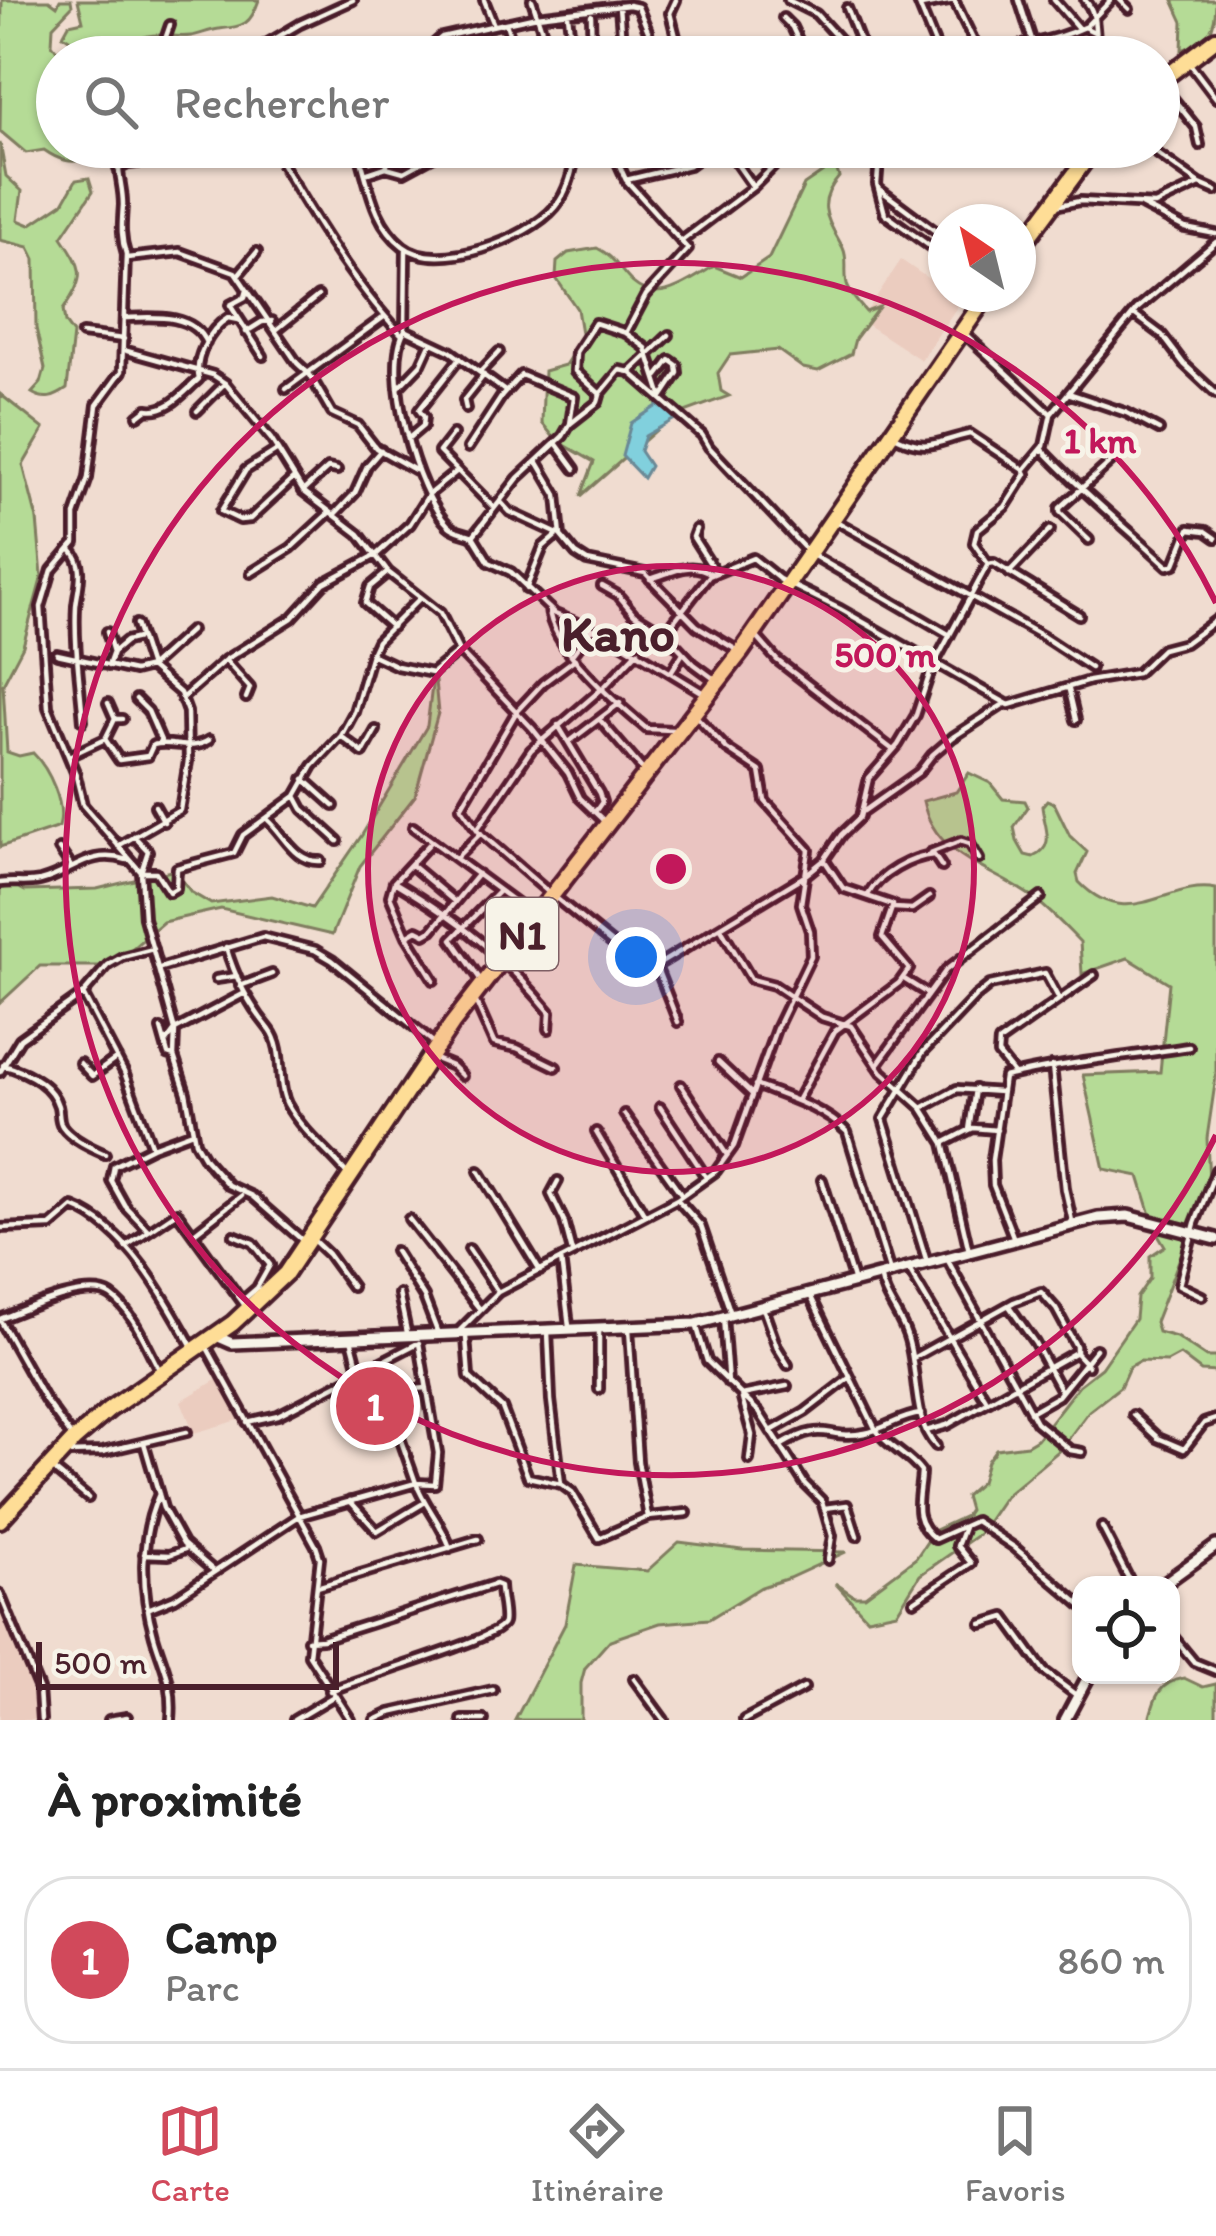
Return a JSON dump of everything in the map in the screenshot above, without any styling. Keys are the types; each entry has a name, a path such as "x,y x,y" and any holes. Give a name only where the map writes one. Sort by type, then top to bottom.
{"highway":[{"path":"1180,66 1216,39"},
{"path":"1036,226 1079,168"},
{"name":"N1","path":"0,1520 74,1440 110,1409 205,1344 286,1273 434,1051 552,895 602,818 646,773 740,652 976,312"}],"street":[{"path":"279,36 353,0"},
{"path":"484,0 494,25"},
{"path":"532,0 544,36"},
{"path":"676,0 670,14 676,36"},
{"path":"788,0 816,14 836,36"},
{"path":"929,36 919,3 954,0 972,36"},
{"path":"1019,0 1030,36"},
{"path":"1054,0 1082,28 1094,32"},
{"path":"1085,0 1095,16 1095,36"},
{"path":"1053,36 1082,28 1115,0 1129,9"},
{"path":"816,14 819,1"},
{"path":"447,36 537,16 619,5 640,9 646,36"},
{"path":"619,5 621,36"},
{"path":"847,8 858,36"},
{"path":"591,12 592,36"},
{"path":"568,15 570,36"},
{"path":"783,18 797,36"},
{"path":"506,22 510,36"},
{"path":"166,36 170,26"},
{"path":"1187,60 1216,98"},
{"path":"1180,107 1196,127 1200,145"},
{"path":"284,168 384,316 403,332 460,358 506,391"},
{"path":"363,168 386,230 406,250 443,257 523,232 559,202 572,168"},
{"path":"365,174 383,168"},
{"path":"621,168 688,250 646,295 626,333"},
{"path":"626,180 676,168"},
{"path":"739,168 753,187"},
{"path":"681,241 772,168"},
{"path":"880,168 879,189 890,221 928,246"},
{"path":"1178,168 1216,191"},
{"path":"118,169 125,258 122,371 98,405 72,551 52,570 40,622 48,706 83,806 128,860 141,872 156,872 169,892 176,888 177,868 234,853 243,835 296,796 304,779 340,736 354,712 370,649 420,598"},
{"path":"1050,207 1080,201 1155,205 1200,184"},
{"path":"879,189 928,226"},
{"path":"1024,470 1042,449 1051,414 1068,393 1134,314 1216,238 1141,205"},
{"path":"406,250 400,420 410,438 415,470 452,530 473,536 482,555 511,572 549,608 638,651 707,695"},
{"path":"125,258 180,252 238,275 332,413 358,424 372,446 415,470"},
{"path":"238,275 257,252"},
{"path":"247,290 230,305 263,356"},
{"path":"276,330 318,296"},
{"path":"1134,314 1162,335 1216,394"},
{"path":"286,389 384,316"},
{"path":"124,318 181,320 202,333 206,344"},
{"path":"138,416 169,406 200,379 197,371 218,323 238,320"},
{"path":"246,332 272,321"},
{"path":"600,394 573,368 576,352 596,321 626,333 649,354"},
{"path":"962,332 1051,414"},
{"path":"82,334 124,339"},
{"path":"630,371 669,335"},
{"path":"398,388 421,364 431,342"},
{"path":"125,351 139,351 225,383 303,491 358,534 388,572 443,616 459,650 517,711 568,773 572,788 602,818"},
{"path":"466,410 464,400 499,352"},
{"path":"649,354 662,397"},
{"path":"410,438 423,426 419,410 460,358"},
{"path":"656,377 670,360 677,365 678,374 662,397"},
{"path":"473,536 570,424 598,402 620,370 630,371 703,435 809,553 950,635"},
{"path":"469,448 523,373 574,397 570,424"},
{"path":"197,411 225,383"},
{"path":"1068,393 1160,430"},
{"path":"453,434 439,452 494,507"},
{"path":"891,435 936,446 970,434 1024,470 1027,474 1004,507 974,537 976,550 988,564"},
{"path":"556,443 575,469"},
{"path":"1089,540 1060,512 1079,488 1126,448"},
{"path":"1042,449 1168,566 1175,564 1190,530 1206,531 1216,538"},
{"path":"251,573 291,548 355,493 367,466 381,450"},
{"path":"276,451 246,470 221,511 245,520 293,479"},
{"path":"537,461 557,495 561,536 570,548 587,561 640,571 711,637 740,652"},
{"path":"303,491 328,468 337,470"},
{"path":"182,698 225,660 270,635 334,576 376,555 410,524 429,494 456,472"},
{"path":"500,501 510,512 558,534 543,547 526,590"},
{"path":"833,519 1090,668"},
{"path":"696,529 693,537 714,573"},
{"path":"1009,573 1050,530"},
{"path":"72,551 78,557 80,574 75,657 83,721"},
{"path":"664,633 714,573 753,557 789,583 1004,704"},
{"path":"988,564 994,563 1079,615"},
{"path":"864,811 869,778 916,715 935,663 988,564"},
{"path":"650,579 685,566 714,573"},
{"path":"388,572 370,587 365,603 392,628"},
{"path":"602,586 718,682"},
{"path":"549,608 552,628 574,657 647,729 681,728"},
{"path":"591,630 574,657 517,711 460,808 479,832 637,964 656,966 803,878 864,811 919,772 953,736 1004,704 1137,673 1162,649 1185,643 1216,620"},
{"path":"118,846 180,810 188,747 182,698 150,667 136,624"},
{"path":"57,654 134,671 150,667 191,630"},
{"path":"107,632 112,652 108,666"},
{"path":"753,634 777,660 893,750"},
{"path":"112,652 139,638"},
{"path":"371,654 397,666 432,673 459,650"},
{"path":"456,858 541,740 604,688 638,651"},
{"path":"671,672 683,653"},
{"path":"225,660 250,688 246,698"},
{"path":"1069,690 1076,720"},
{"path":"136,699 148,711 162,743"},
{"path":"569,742 620,703"},
{"path":"69,756 105,739 118,719 108,704"},
{"path":"687,1513 648,1517 598,1538 572,1492 561,1484 529,1477 502,1408 469,1377 465,1335 469,1319 498,1292 707,1179 728,1155 812,949 801,904 809,850 766,801 760,772 714,737 693,713"},
{"path":"599,720 646,773"},
{"path":"558,725 601,797 602,818"},
{"path":"340,736 363,753 376,730"},
{"path":"105,739 119,760 148,756 153,745 188,747 209,740"},
{"path":"568,773 581,762"},
{"path":"304,779 334,806"},
{"path":"296,796 303,809 338,841"},
{"path":"155,806 164,822"},
{"path":"268,820 297,853 321,861"},
{"path":"413,827 535,917"},
{"path":"134,836 148,851 141,872 144,918 175,1030 174,1056 192,1134 205,1159 228,1185 252,1196 328,1254 352,1287"},
{"path":"432,841 394,882 390,896 434,980"},
{"path":"868,895 878,879 961,841 970,844 980,860"},
{"path":"59,850 70,865"},
{"path":"930,854 942,867"},
{"path":"0,884 44,880 95,858 128,860"},
{"path":"210,858 216,867"},
{"path":"824,860 843,888 887,901 894,908 912,909 929,897"},
{"path":"411,865 455,902"},
{"path":"407,936 419,929 427,934 478,874"},
{"path":"394,882 465,926 503,958 550,1012 549,1029"},
{"path":"500,890 452,939 479,989 478,1012 494,1042 556,1067"},
{"path":"877,1065 963,955 1041,897"},
{"path":"797,1101 835,1030 904,979 909,966 882,937 894,908"},
{"path":"721,928 751,979 774,985 822,1017 846,1023 877,1065 922,1108 944,1143 969,1251"},
{"path":"160,968 268,938 322,953 462,1076"},
{"path":"226,947 245,994 272,1034 288,1105 319,1147 349,1176"},
{"path":"105,1154 62,1125 57,1102 27,1072 1,1068 20,1039 83,994 118,958 153,950"},
{"path":"656,966 678,1022"},
{"path":"927,1262 883,1124 900,1088 941,1031 991,985 1045,973 1059,999"},
{"path":"241,986 272,974"},
{"path":"1015,1075 997,1046 1094,975"},
{"path":"216,979 237,976"},
{"path":"904,979 928,994"},
{"path":"83,994 117,1058 152,1147"},
{"path":"166,1042 175,1030 245,994"},
{"path":"161,1029 169,1054 174,1056"},
{"path":"1014,1239 993,1185 1004,1077 1189,1047"},
{"path":"80,1063 92,1076 117,1058"},
{"path":"718,1062 752,1094"},
{"path":"1052,1066 1072,1224"},
{"path":"682,1084 728,1155"},
{"path":"755,1085 797,1101 847,1132 885,1274 885,1297 903,1326 921,1414 936,1446"},
{"path":"969,1130 975,1089"},
{"path":"922,1108 946,1093 1001,1092"},
{"path":"660,1107 707,1179"},
{"path":"624,1114 701,1226 728,1316 728,1384"},
{"path":"944,1143 969,1130 997,1130"},
{"path":"148,1230 125,1206 111,1181 114,1166 186,1132 192,1134"},
{"path":"596,1132 646,1215"},
{"path":"478,1171 540,1271"},
{"path":"1202,1296 1179,1285 1192,1233 1216,1171"},
{"path":"821,1180 854,1282"},
{"path":"558,1181 551,1194 572,1252"},
{"path":"194,1233 243,1194"},
{"path":"0,1228 51,1226 77,1208 125,1247 205,1344 320,1558 309,1654 351,1720"},
{"path":"125,1247 177,1212 245,1306 270,1265 253,1244 233,1235"},
{"path":"205,1344 414,1340 696,1324 1072,1224 1128,1216 1216,1239"},
{"path":"409,1219 479,1308"},
{"path":"469,1250 498,1292"},
{"path":"395,1251 424,1297 435,1336"},
{"path":"946,1257 1030,1412 1065,1446 1082,1452"},
{"path":"561,1258 570,1331"},
{"path":"908,1268 988,1402"},
{"path":"913,1358 1043,1292 1086,1364"},
{"path":"74,1440 45,1400 0,1319 71,1294 107,1294 131,1319 161,1374"},
{"path":"150,1608 175,1598 299,1516 416,1483 434,1485 438,1453 427,1388 399,1294"},
{"path":"810,1295 876,1430 921,1472 916,1496 919,1520 927,1533 935,1539 975,1521 1014,1547 1072,1597"},
{"path":"1009,1306 1061,1391"},
{"path":"763,1308 776,1347 788,1365"},
{"path":"465,1335 469,1319"},
{"path":"696,1324 707,1361 771,1431 825,1508 832,1536 828,1560"},
{"path":"629,1329 637,1454 648,1517"},
{"path":"599,1330 599,1388"},
{"path":"548,1332 550,1400 561,1484"},
{"path":"351,1339 360,1373"},
{"path":"246,1423 278,1415 414,1340"},
{"path":"1030,1412 1061,1391 1096,1349"},
{"path":"926,1432 1076,1353"},
{"path":"387,1359 399,1436 422,1504 440,1525 450,1548"},
{"path":"350,1378 364,1438"},
{"path":"771,1431 849,1378"},
{"path":"741,1394 787,1386"},
{"path":"393,1391 427,1388"},
{"path":"741,1394 751,1428 749,1460"},
{"path":"780,1446 811,1430 860,1434 921,1414"},
{"path":"1133,1415 1158,1438 1184,1449 1204,1423 1216,1419"},
{"path":"62,1452 102,1451 187,1432"},
{"path":"143,1443 159,1494 187,1548 214,1572"},
{"path":"49,1466 88,1498"},
{"path":"159,1494 147,1522 145,1554 154,1636 173,1687 171,1720"},
{"path":"350,1501 377,1532 422,1504"},
{"path":"825,1508 847,1505 857,1536"},
{"path":"914,1601 970,1564 957,1544 968,1523"},
{"path":"1102,1527 1127,1576"},
{"path":"316,1587 478,1539"},
{"path":"1174,1576 1216,1546"},
{"path":"145,1554 169,1555 187,1548"},
{"path":"294,1720 356,1678 447,1652 498,1631 503,1623 500,1586 308,1640"},
{"path":"0,1594 39,1688 41,1720"},
{"path":"982,1624 1004,1617 1044,1671 1077,1695"},
{"path":"1180,1645 1194,1662 1216,1671"},
{"path":"634,1679 664,1720"},
{"path":"1065,1720 1084,1684"},
{"path":"744,1720 804,1688"},
{"path":"375,1720 493,1690"},
{"path":"760,1712 764,1720"},
{"path":"109,1720 127,1717"},
{"path":"462,1720 484,1720"}],"shaded area":[{"path":"901,260 928,278 928,312 954,312 921,360 866,324 877,309 866,312"},
{"path":"221,1377 242,1419 194,1433 181,1401"},
{"path":"0,1596 13,1626 40,1720 0,1720"}],"green space":[{"path":"2,0 49,0 57,6 60,0 71,0 72,6 53,26 52,36 36,36 36,151 26,153 0,131"},
{"path":"78,0 259,0 249,20 240,25 191,36 63,35 69,24 83,21"},
{"path":"1173,0 1216,0 1210,32 1182,50 1183,22"},
{"path":"0,143 6,176 22,191 18,220 30,225 63,203 76,180 89,178 93,191 62,237 75,258 79,281 63,310 73,334 67,389 50,397 32,393 45,369 36,328 35,259 29,247 0,240"},
{"path":"836,168 839,177 827,196 826,213 845,253 848,287 866,312 879,307 855,339 851,354 818,371 803,368 778,350 730,355 718,373 721,391 729,396 671,417 581,496 594,462 556,440 542,423 544,371 565,365 582,339 577,309 556,278 557,262 568,253 597,248 633,283 653,292 685,284 714,266 741,277 769,258 804,185"},
{"path":"0,394 44,429 23,465 37,519 42,576 23,646 3,684 7,752 33,753 39,760 55,788 61,818 59,827 0,847"},
{"path":"434,670 438,713 415,796 360,866 332,935 221,909 163,922 112,966 40,966 0,1003 0,878 25,891 97,889 175,870 191,892 211,904 272,896 312,908 427,726"},
{"path":"969,773 990,783 1003,799 1025,801 1028,807 1014,827 1025,855 1033,857 1045,847 1042,806 1047,800 1054,803 1070,836 1087,852 1077,874 1079,882 1097,897 1132,904 1182,891 1216,889 1216,1077 1207,1138 1209,1183 1155,1322 1158,1332 1176,1337 1206,1357 1216,1357 1216,1372 1201,1371 1180,1355 1167,1362 1140,1361 1129,1367 1120,1387 1089,1411 1061,1449 1005,1496 979,1534 920,1575 897,1612 867,1618 835,1583 854,1596 865,1596 916,1558 935,1530 965,1516 969,1510 965,1496 981,1482 996,1449 1037,1439 1079,1385 1101,1368 1135,1319 1137,1297 1150,1278 1150,1256 1165,1246 1139,1176 1104,1169 1083,1075 1160,1072 1169,983 1128,958 1082,974 1080,942 1057,918 939,836 923,801 956,792"},
{"path":"387,1363 398,1432 368,1440 361,1432 350,1381"},
{"path":"679,1542 742,1550 846,1552 761,1587 709,1619 660,1623 610,1640 585,1668 581,1720 515,1720 565,1624 576,1565 647,1571"},
{"path":"1180,1679 1203,1687 1216,1684 1216,1720 1149,1720 1159,1692 1168,1684 1180,1684"}],"water":[{"path":"660,404 675,419 645,436 640,451 650,466 643,478 622,456 631,423"}],"place":[{"name":"Camp","path":"375,1406"}],"district":[{"name":"Kano","path":"618,633"}]}
